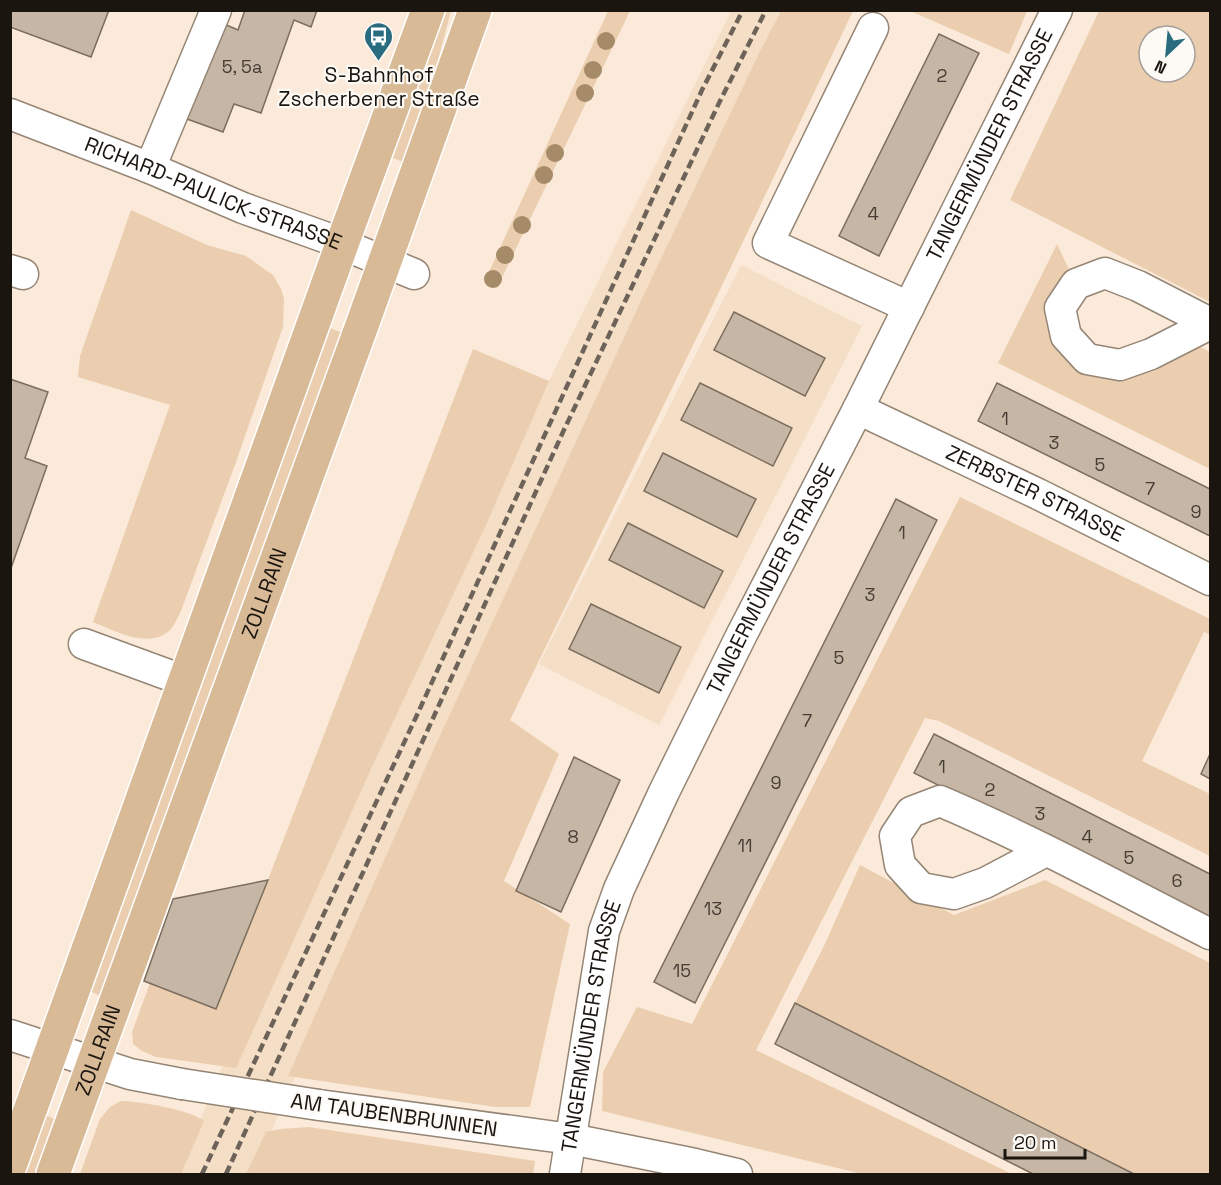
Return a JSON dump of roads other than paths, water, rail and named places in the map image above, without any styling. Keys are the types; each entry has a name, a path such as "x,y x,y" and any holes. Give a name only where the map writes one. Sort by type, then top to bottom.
{"main road":[{"name":"ZOLLRAIN","path":"10,1166 428,10"},
{"name":"ZOLLRAIN","path":"53,1174 400,268 475,10"}],"street":[{"path":"150,168 216,10"},
{"name":"TANGERMÜNDER STRASSE","path":"565,1174 604,932 619,889 741,636 858,409 1057,10"},
{"path":"873,28 768,243 909,307"},
{"name":"RICHARD-PAULICK-STRASSE","path":"13,121 150,168 243,208 400,268"},
{"name":"ZERBSTER STRASSE","path":"858,409 1038,494 1210,580"},
{"path":"84,644 185,681"},
{"path":"1046,851 1210,934"},
{"name":"AM TAUBENBRUNNEN","path":"10,1035 130,1074 182,1084 571,1139 737,1174"}],"railway":[{"path":"202,1174 417,715 702,90 743,10"},
{"path":"226,1174 563,432 720,101 766,10"}],"place":[{"name":"S-Bahnhof Zscherbener Straße","path":"379,62"}]}
